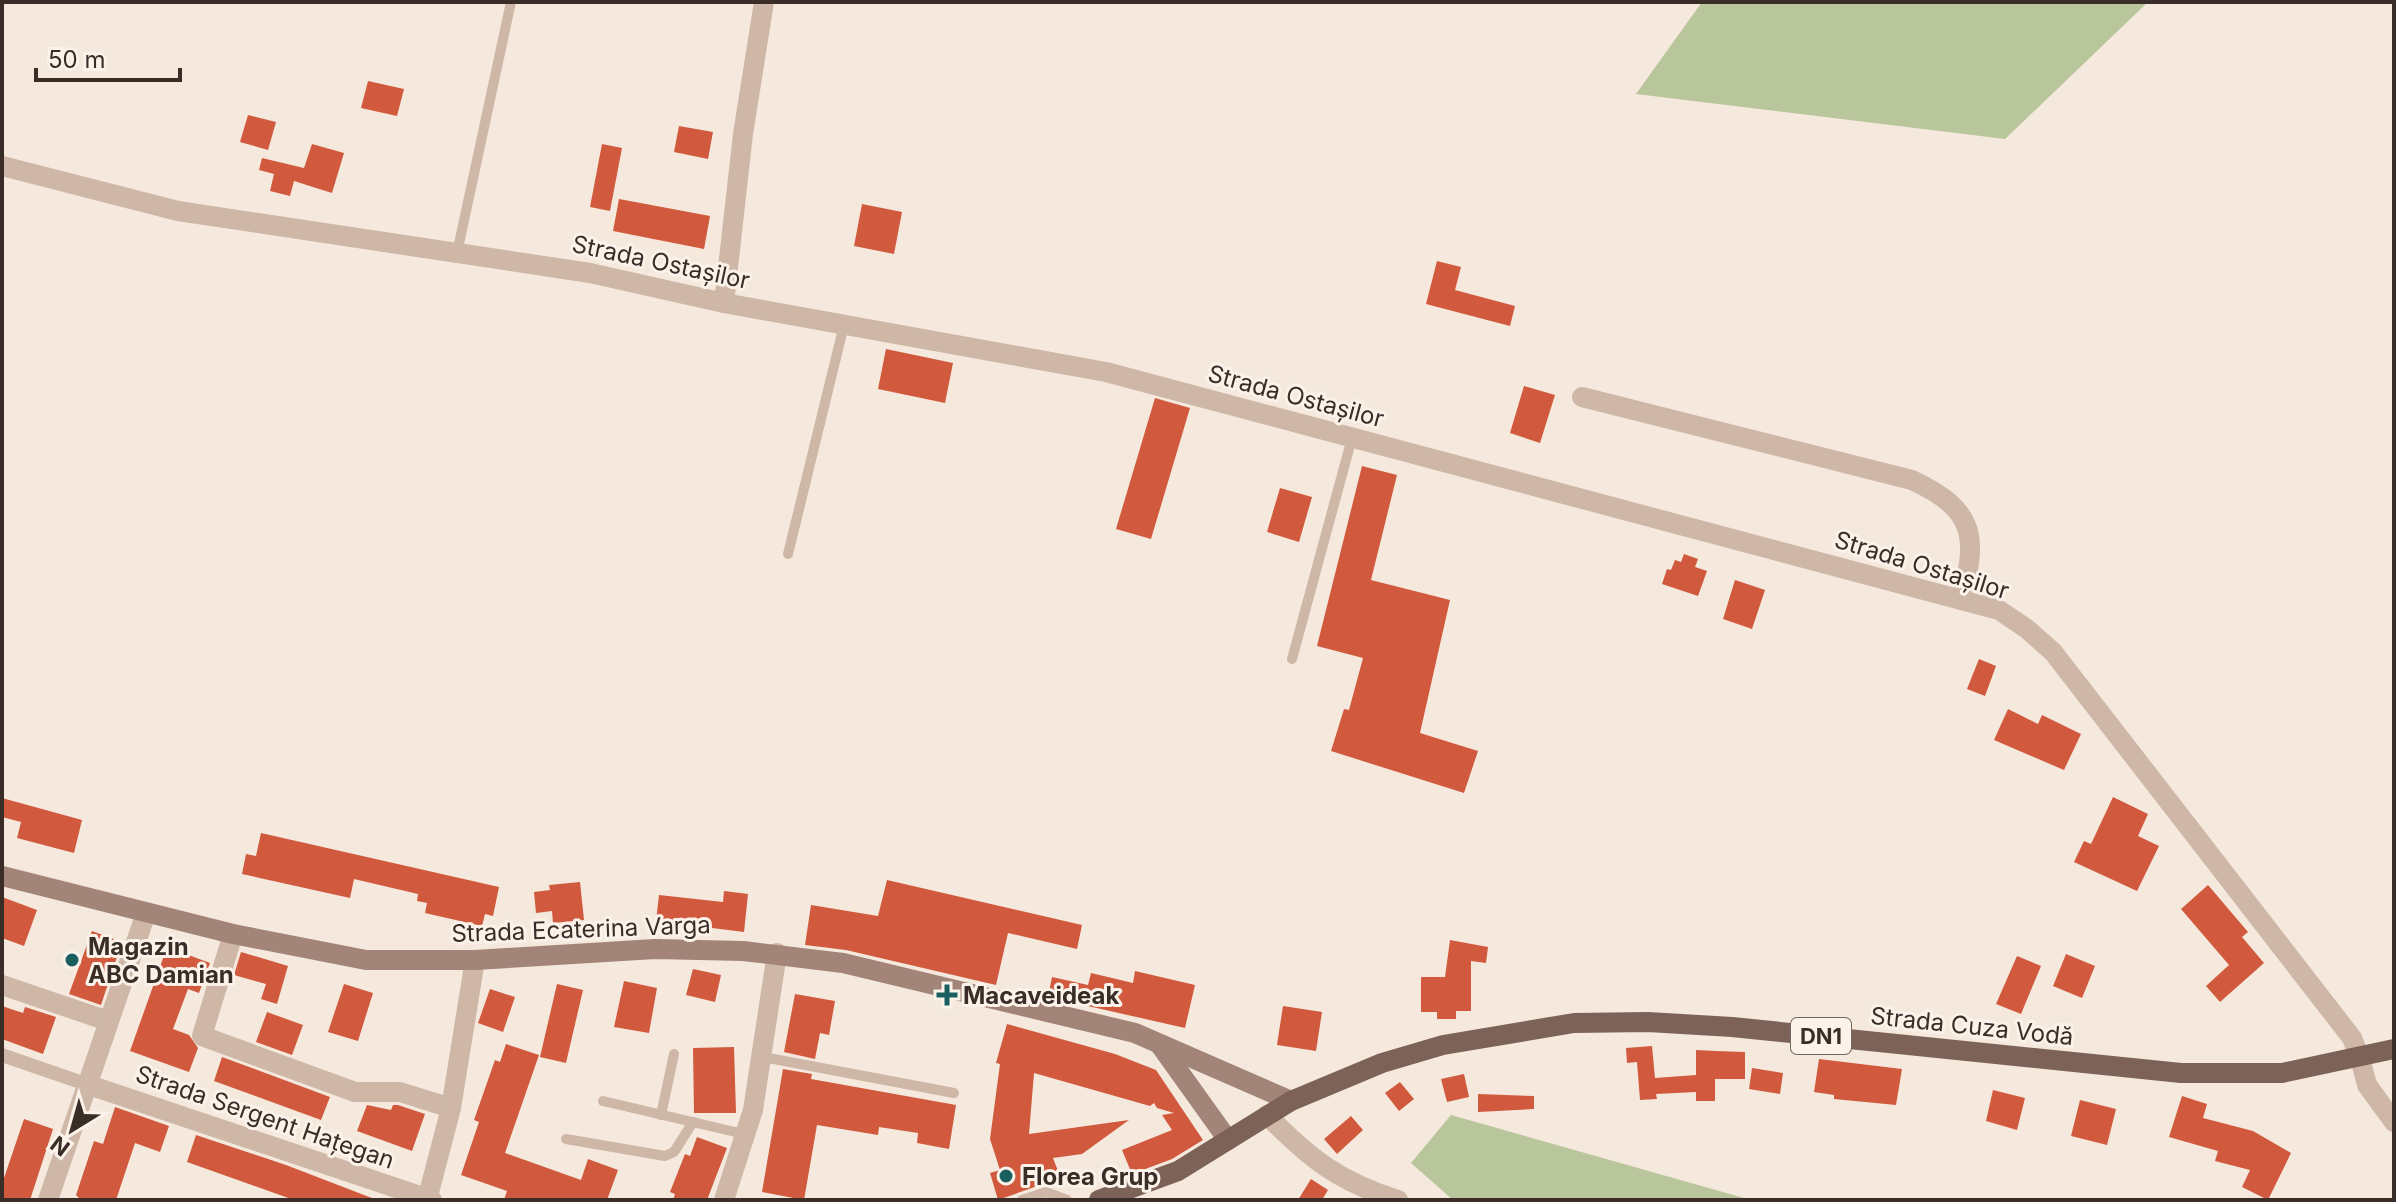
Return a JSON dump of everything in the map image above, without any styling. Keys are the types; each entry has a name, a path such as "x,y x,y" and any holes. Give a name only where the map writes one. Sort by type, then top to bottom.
{"main road":[{"name":"Strada Ecaterina Varga","path":"2,876 233,934 366,960 475,960 655,949 777,953 843,963 1135,1033 1291,1101"},
{"name":"Strada Cuza Vodă","path":"1099,1200 1178,1171 1291,1101 1382,1063 1428,1049 1574,1023 1648,1022 1732,1027 2181,1073 2282,1073 2394,1049"},
{"path":"1160,1045 1228,1140"}],"street":[{"path":"724,303 743,134 764,2"},
{"name":"Strada Ostașilor","path":"2,166 178,211 590,273 724,303 1106,372 1999,610 2053,652 2352,1038 2367,1085 2394,1122"},
{"path":"1582,397 1912,480 1936,492 1955,507 1968,524 1972,547 1961,600"},
{"path":"48,1200 146,913"},
{"path":"233,934 202,1036 355,1092 400,1092 451,1108"},
{"path":"724,1200 748,1135 763,1057 777,953"},
{"name":"Strada Sergent Hațegan","path":"2,1055 429,1200 451,1108 475,960"},
{"path":"2,985 108,1021"},
{"path":"1267,1115 1346,1192 1398,1200"}],"lane":[{"path":"457,253 511,2"},
{"path":"788,554 844,325"},
{"path":"1292,659 1352,438"},
{"path":"661,1115 674,1054"},
{"path":"763,1057 954,1093"},
{"path":"603,1101 748,1135"},
{"path":"566,1139 665,1156 674,1152 693,1122"},
{"path":"1022,1200 1046,1192 1067,1200"}],"green space":[{"path":"1702,2 2148,2 2005,139 1636,94"},
{"path":"1451,1115 1751,1200 1453,1200 1411,1163"}],"building":[{"path":"368,81 404,89 397,116 361,108"},
{"path":"248,115 276,122 268,150 240,142"},
{"path":"679,126 713,132 708,159 674,152"},
{"path":"312,144 344,153 332,193 294,181 290,196 270,191 274,174 259,170 262,158 304,168"},
{"path":"602,144 622,148 610,211 590,207"},
{"path":"619,199 710,216 704,249 613,231"},
{"path":"862,204 902,212 894,254 854,246"},
{"path":"1437,261 1461,267 1455,290 1515,306 1510,326 1426,304"},
{"path":"886,349 953,363 945,403 878,389"},
{"path":"1524,386 1555,395 1540,443 1510,433"},
{"path":"1155,398 1190,408 1151,539 1116,529"},
{"path":"1362,466 1397,475 1371,580 1450,600 1420,733 1478,751 1464,793 1331,751 1344,709 1349,710 1363,658 1317,646"},
{"path":"1280,488 1312,497 1299,542 1267,532"},
{"path":"1684,554 1698,559 1695,567 1707,571 1698,596 1662,584 1667,569 1671,570 1675,560 1681,562"},
{"path":"1735,580 1765,590 1752,629 1723,619"},
{"path":"1979,659 1996,666 1985,696 1967,689"},
{"path":"2008,709 2038,724 2042,715 2081,734 2064,770 1994,740"},
{"path":"2113,797 2148,814 2138,836 2159,846 2137,891 2074,862 2084,841 2091,844"},
{"path":"2,798 82,820 74,853 17,838 21,822 2,817"},
{"path":"261,833 499,887 493,916 485,914 482,926 425,913 427,903 417,901 418,894 354,879 350,898 242,874 246,854 256,856"},
{"path":"887,880 1082,925 1077,949 1008,933 996,985 846,950 805,945 811,905 878,916"},
{"path":"580,882 584,920 553,923 552,911 536,913 534,892 550,890 549,885"},
{"path":"2208,885 2248,932 2242,937 2264,963 2220,1002 2206,986 2229,965 2181,909"},
{"path":"724,891 748,894 744,932 656,921 659,895 723,902"},
{"path":"2,897 37,910 24,946 2,938"},
{"path":"92,931 122,942 101,1005 69,994"},
{"path":"1450,940 1488,947 1486,963 1471,961 1471,1011 1456,1011 1456,1019 1437,1019 1437,1012 1421,1012 1421,977 1445,977"},
{"path":"167,947 210,963 199,993 188,989 173,1029 189,1035 198,1048 189,1072 130,1051"},
{"path":"241,952 288,966 277,1004 261,999 266,984 234,975"},
{"path":"2066,954 2095,966 2082,998 2053,986"},
{"path":"2017,956 2041,966 2021,1014 1996,1004"},
{"path":"693,969 721,975 715,1002 686,995"},
{"path":"1135,971 1195,985 1185,1028 1048,997 1052,977 1088,985 1091,973 1133,983"},
{"path":"624,981 657,988 649,1033 614,1027"},
{"path":"344,984 373,993 358,1041 328,1032"},
{"path":"557,984 583,990 566,1063 540,1057"},
{"path":"490,989 515,997 503,1032 478,1023"},
{"path":"795,994 835,1001 829,1035 820,1033 815,1059 784,1052"},
{"path":"2,1006 23,1013 25,1007 56,1017 43,1054 2,1039"},
{"path":"1283,1006 1322,1012 1316,1051 1277,1045"},
{"path":"267,1012 303,1025 292,1055 256,1042"},
{"path":"1007,1024 1115,1054 1156,1070 1203,1140 1172,1159 1132,1174 1122,1150 1172,1130 1162,1115 1174,1113 1157,1108 1154,1103 1150,1106 1034,1073 1029,1134 1129,1120 1082,1154 1053,1158 1063,1184 1043,1184 998,1200 990,1173 1000,1170 990,1139 1000,1064 996,1063"},
{"path":"506,1044 539,1055 505,1153 581,1180 588,1159 618,1170 607,1200 504,1200 507,1191 461,1175 479,1122 474,1120 495,1060 500,1062"},
{"path":"1652,1046 1655,1078 1696,1075 1696,1050 1745,1052 1745,1079 1715,1079 1715,1101 1696,1101 1696,1092 1656,1094 1657,1099 1640,1100 1637,1062 1627,1063 1626,1048"},
{"path":"734,1047 736,1113 694,1113 693,1048"},
{"path":"222,1057 330,1097 321,1120 214,1081"},
{"path":"1819,1059 1902,1069 1896,1105 1834,1099 1834,1095 1814,1092"},
{"path":"1752,1068 1783,1073 1780,1094 1749,1089"},
{"path":"783,1069 812,1074 811,1079 956,1105 949,1149 917,1143 918,1133 879,1127 878,1135 817,1125 804,1200 762,1192"},
{"path":"1464,1074 1469,1097 1447,1102 1441,1079"},
{"path":"1400,1082 1414,1099 1399,1111 1385,1093"},
{"path":"1993,1090 2025,1098 2017,1130 1986,1121"},
{"path":"1478,1094 1534,1096 1534,1109 1478,1112"},
{"path":"2182,1096 2207,1104 2203,1118 2253,1131 2291,1153 2268,1200 2242,1187 2250,1170 2215,1161 2218,1151 2169,1137"},
{"path":"2080,1100 2116,1109 2107,1145 2071,1136"},
{"path":"367,1105 391,1110 393,1105 398,1105 425,1114 412,1151 357,1131"},
{"path":"115,1107 169,1126 160,1152 135,1143 116,1200 81,1200 76,1195 94,1141 103,1144"},
{"path":"1351,1116 1363,1130 1337,1154 1324,1139"},
{"path":"24,1119 53,1129 30,1200 2,1200 2,1184"},
{"path":"196,1135 377,1200 294,1200 187,1162"},
{"path":"697,1137 727,1148 707,1200 673,1200 675,1194 670,1192 685,1154 690,1156"},
{"path":"1311,1179 1328,1190 1322,1200 1298,1200"}],"place":[{"name":"Magazin ABC Damian","path":"72,960"},
{"name":"Macaveideak","path":"947,995"},
{"name":"Florea Grup","path":"1006,1176"}]}
